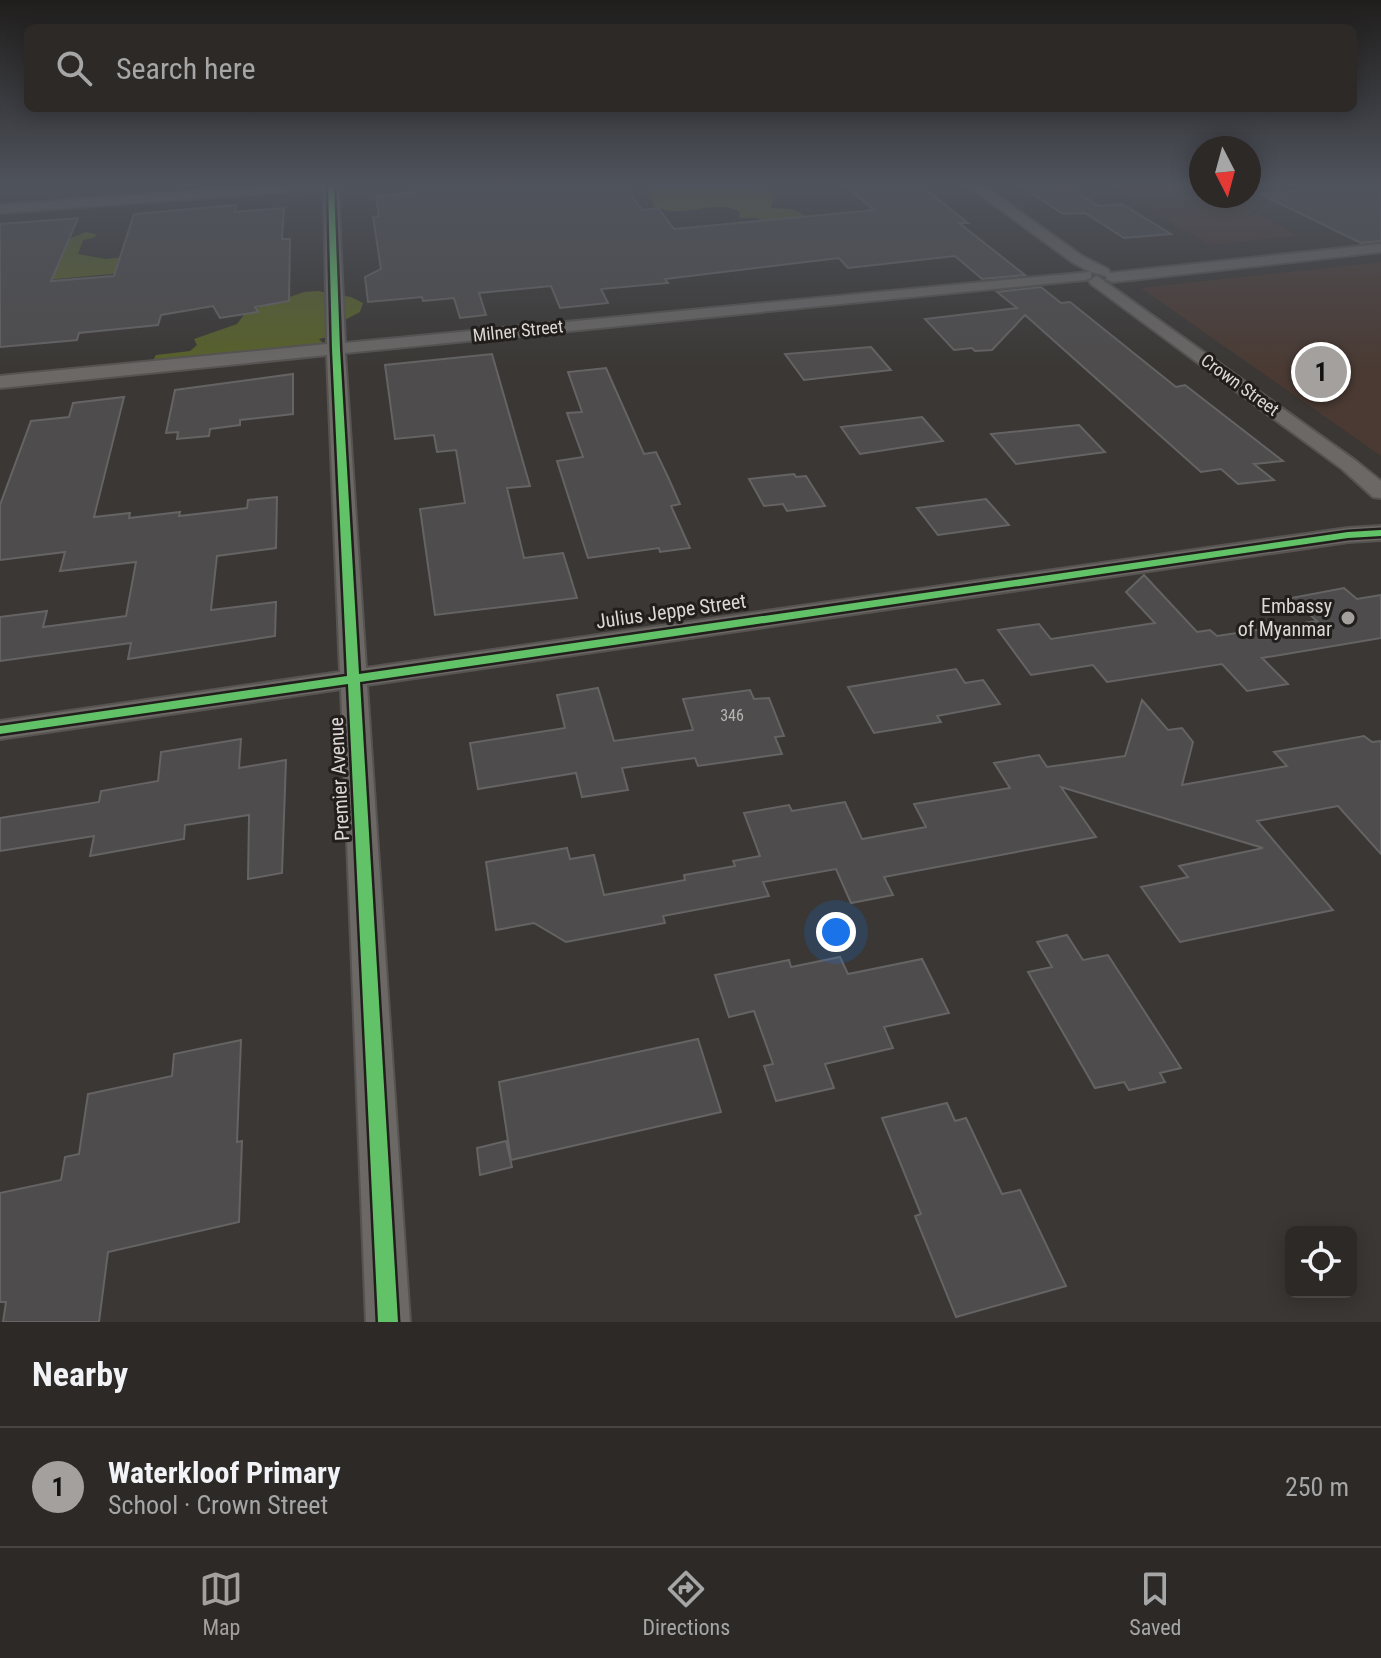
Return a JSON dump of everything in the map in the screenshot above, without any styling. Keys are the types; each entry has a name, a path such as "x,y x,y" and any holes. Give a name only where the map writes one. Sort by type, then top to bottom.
{"street":[{"name":"Premier Avenue","path":"332,247 388,1322"},
{"name":"Crown Street","path":"1060,247 1365,467 1381,492"},
{"name":"Milner Street","path":"0,382 1381,248"},
{"name":"Julius Jeppe Street","path":"1348,535 1381,525"},
{"name":"Julius Jeppe Street","path":"0,730 1348,535 1381,533"}],"shaded area":[{"path":"1381,262 1381,456 1141,288"}],"green space":[{"path":"56,247 81,247 78,254 106,259 124,257 123,273 0,284"},
{"path":"318,291 351,297 363,303 360,312 331,327 332,336 319,339 323,343 320,346 171,362 153,360 156,355 190,351 197,345 194,339 237,324 246,312 304,292"}],"building":[{"path":"0,247 66,247 51,281 114,276 123,247 290,247 289,301 255,307 258,312 220,318 213,306 161,315 158,325 79,333 77,340 0,347"},
{"path":"378,247 989,247 1025,275 982,279 955,256 848,268 839,258 665,279 668,283 601,289 608,303 560,308 551,286 479,293 486,315 460,318 454,298 423,301 422,297 368,302 365,277 381,269"},
{"path":"1041,287 1061,303 1070,302 1176,387 1185,385 1283,461 1254,464 1274,480 1238,484 1221,469 1201,472 1025,315 992,350 975,351 972,348 954,350 925,319 1017,308 997,292"},
{"path":"871,347 891,370 804,380 785,354"},
{"path":"492,354 530,486 507,488 524,558 563,553 577,598 435,615 420,509 465,503 456,450 437,452 434,435 395,439 385,365"},
{"path":"606,368 644,454 656,452 668,477 680,504 671,506 690,548 660,552 659,548 588,558 557,461 583,457 567,413 582,412 568,372"},
{"path":"293,374 293,414 240,420 240,425 210,429 209,436 177,439 178,432 166,433 175,390"},
{"path":"124,397 94,517 130,513 129,518 180,512 179,516 247,508 248,500 277,497 276,548 217,556 211,610 276,602 275,636 128,659 131,643 0,661 0,617 47,611 43,627 126,616 136,562 60,571 65,552 0,560 0,505 31,421 69,417 73,403"},
{"path":"922,417 943,441 860,454 841,427"},
{"path":"1079,425 1105,452 1016,464 991,434"},
{"path":"794,474 796,477 806,476 825,506 787,511 783,504 764,506 749,479"},
{"path":"986,499 1009,525 938,535 917,508"},
{"path":"1144,575 1197,632 1210,630 1217,636 1317,621 1291,598 1344,588 1357,599 1381,595 1381,638 1262,658 1288,684 1247,691 1222,664 1107,682 1093,665 1031,675 998,630 1039,624 1051,639 1155,623 1126,592"},
{"path":"956,669 965,683 983,680 1000,704 937,716 941,722 874,733 848,687"},
{"path":"598,688 614,741 693,730 683,699 750,690 754,699 769,698 784,736 775,737 782,754 698,766 695,758 622,768 628,790 582,797 576,773 478,789 470,743 565,728 557,695"},
{"path":"1142,700 1168,730 1182,728 1193,742 1182,785 1287,766 1274,752 1364,736 1372,742 1381,741 1381,854 1338,806 1257,821 1333,910 1180,942 1141,887 1188,877 1179,866 1263,848 1061,787 1096,837 884,877 893,895 851,903 836,869 763,882 769,896 663,916 665,923 566,942 534,923 496,930 486,862 567,848 570,859 594,855 604,895 685,880 684,875 735,866 733,861 760,856 744,813 789,805 792,811 845,802 862,839 926,827 914,804 1010,788 994,763 1039,755 1047,767 1125,756"},
{"path":"241,739 239,768 286,760 282,873 248,879 249,815 185,825 184,839 90,856 94,836 0,851 0,818 99,802 101,791 158,781 161,752"},
{"path":"1067,935 1083,960 1108,955 1181,1068 1160,1073 1165,1082 1129,1090 1124,1082 1095,1088 1028,972 1052,967 1037,942"},
{"path":"840,957 848,974 922,959 949,1013 884,1027 893,1048 825,1064 834,1088 776,1101 764,1066 773,1064 754,1011 729,1017 715,975 789,960 791,967"},
{"path":"698,1039 721,1112 511,1160 499,1082"},
{"path":"241,1040 237,1142 242,1141 239,1222 108,1252 99,1322 3,1322 6,1302 0,1302 0,1193 61,1180 65,1157 79,1154 88,1094 172,1076 174,1054"},
{"path":"947,1103 955,1121 966,1118 1002,1194 1020,1190 1066,1286 956,1317 915,1216 921,1214 882,1118"},
{"path":"506,1141 512,1167 480,1175 477,1148"}],"cycle path":[{"path":"333,247 388,1322"},
{"path":"0,730 1348,535 1381,533"}],"place":[{"name":"Waterkloof Primary","path":"1321,372"},
{"name":"Embassy of Myanmar","path":"1348,618"}]}
